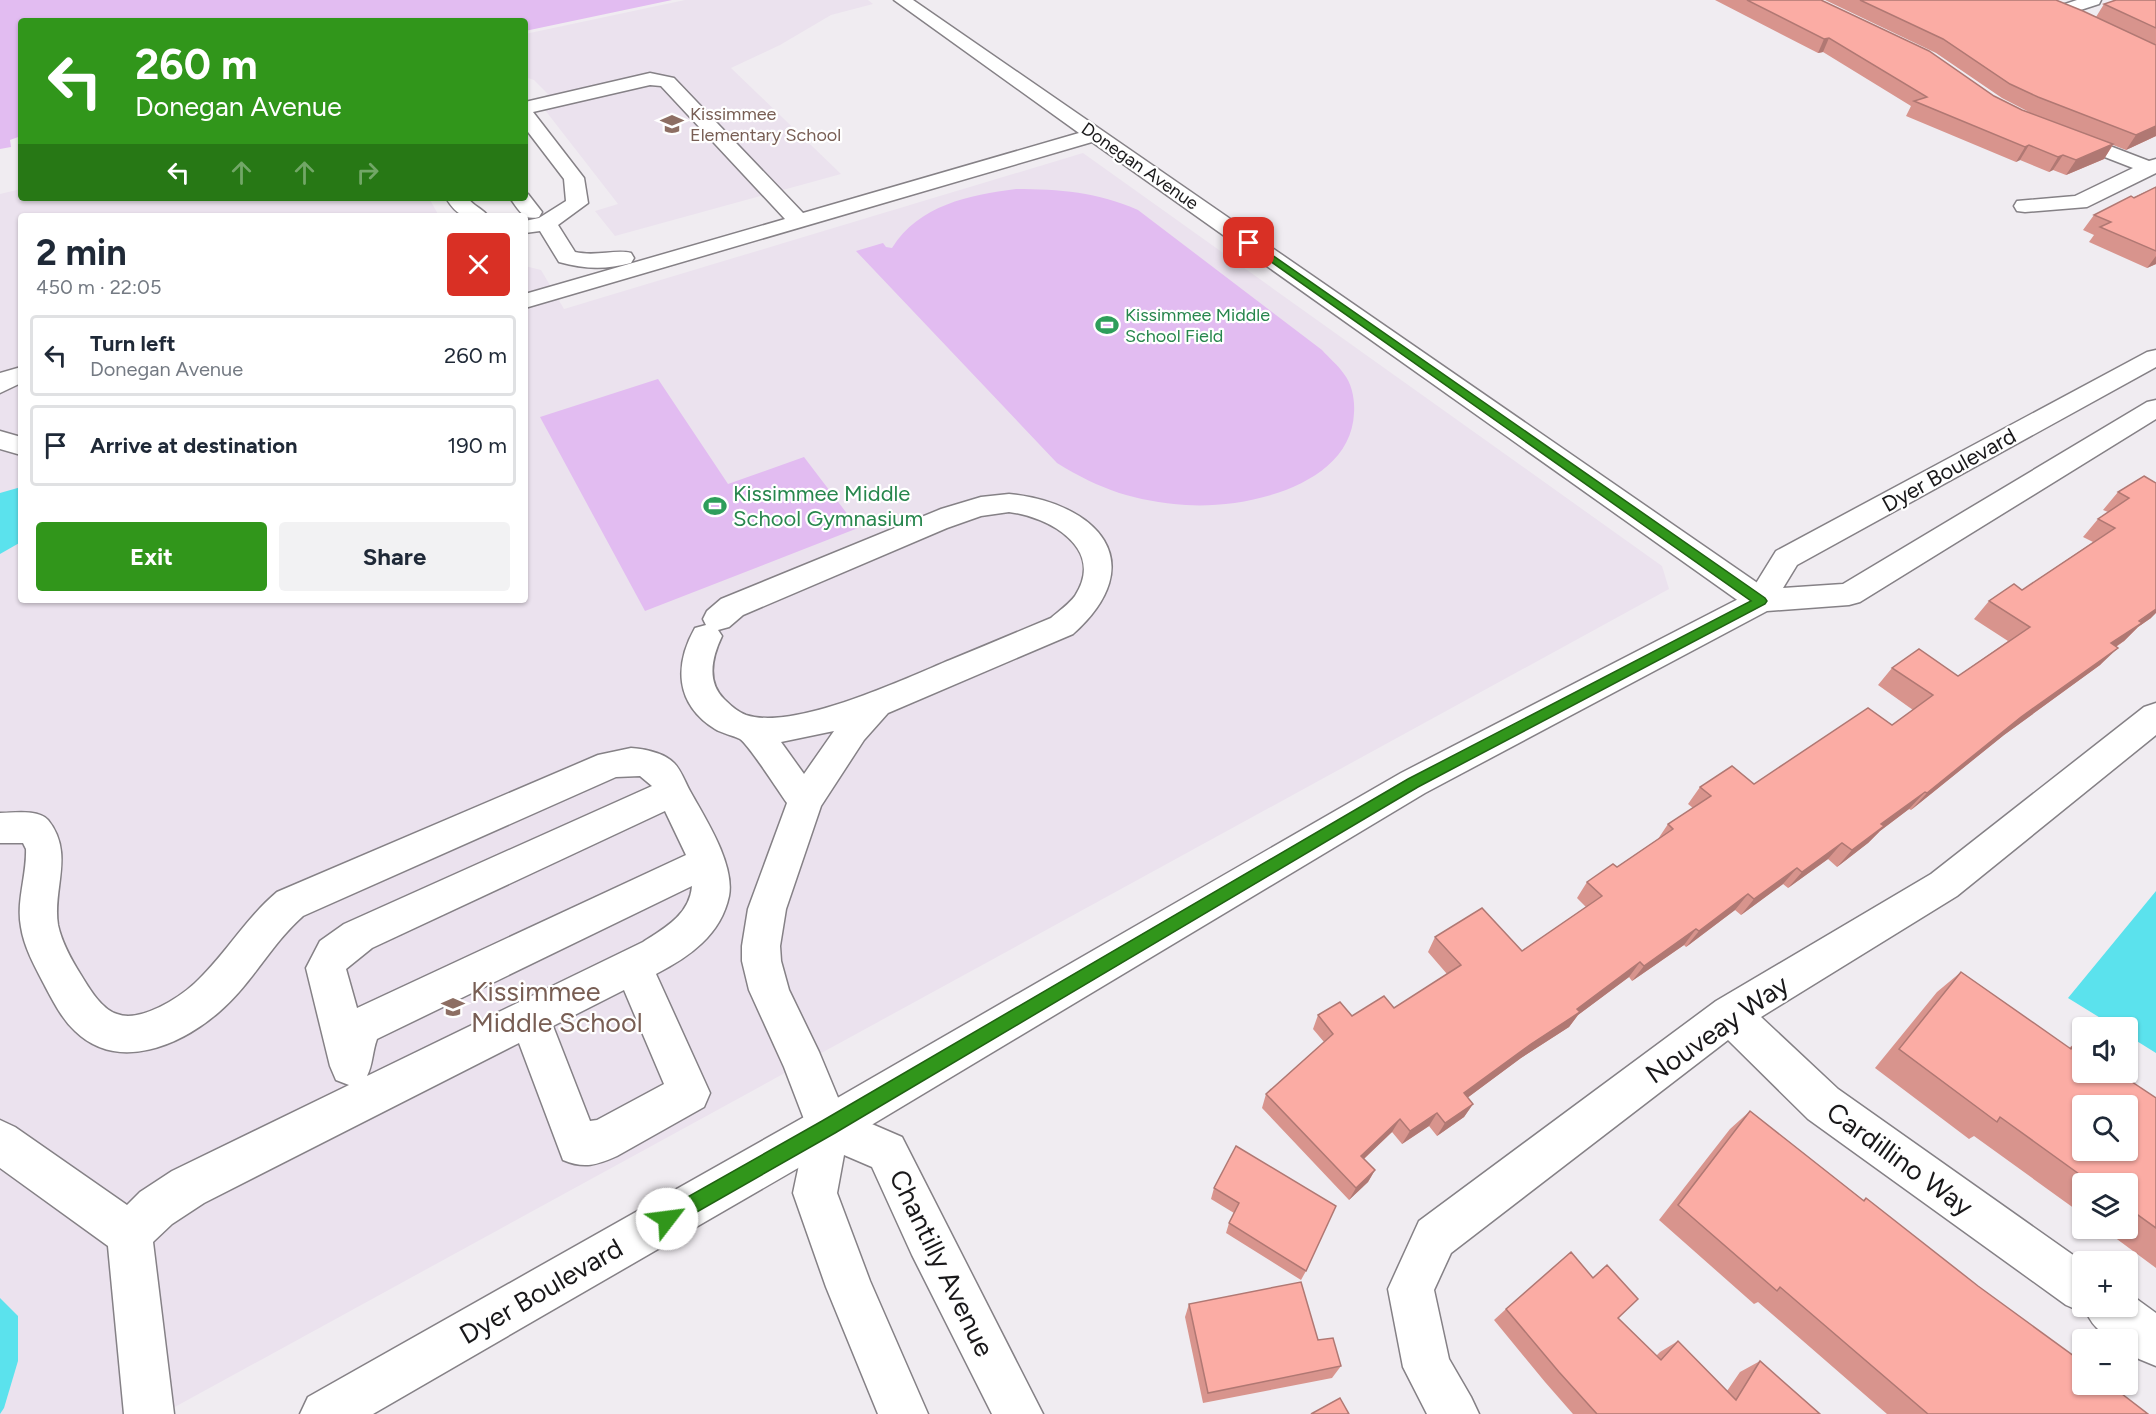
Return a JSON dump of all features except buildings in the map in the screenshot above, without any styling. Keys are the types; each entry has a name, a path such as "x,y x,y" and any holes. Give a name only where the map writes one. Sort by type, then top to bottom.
{"street":[{"name":"Donegan Avenue","path":"902,0 1761,601"},
{"path":"2085,20 2057,7 2093,0"},
{"path":"528,107 636,82 650,80 668,82 794,216"},
{"path":"528,119 574,178 577,203 531,217"},
{"path":"2053,130 2153,167"},
{"path":"528,300 570,284 794,216 1089,131"},
{"path":"2025,206 2079,202 2153,167"},
{"path":"460,201 463,208 472,213"},
{"path":"531,217 567,257 582,262 601,263 794,216"},
{"path":"531,217 570,284"},
{"path":"532,289 570,284"},
{"name":"Dyer Boulevard","path":"1761,601 1786,558 2156,357"},
{"path":"0,385 18,376"},
{"name":"Dyer Boulevard","path":"325,1414 828,1127 1413,783 1761,601 1849,594 2156,408"},
{"path":"0,438 18,436"},
{"path":"0,438 18,446"},
{"path":"1008,503 1058,516 1077,527 1093,545 1098,562 1097,577 1090,596 1076,614 1062,626 876,704 832,719 793,727 752,729 719,716 700,694 696,676 697,654 712,627 732,607 944,518 1008,503"},
{"path":"876,704 852,731 805,801 765,914 761,949 763,968 772,1000 802,1060 828,1127 814,1193 849,1287 903,1414"},
{"name":"Nouveay Way","path":"1454,1414 1427,1367 1411,1289 1435,1237 1730,1014 1944,885 2156,716"},
{"path":"752,729 805,801"},
{"path":"0,828 33,828 41,836 45,847 45,861 38,899 39,923 51,958 77,1006 94,1024 116,1035 133,1035 172,1021 205,1000 230,974 262,929 290,904 610,765 635,760 648,763 663,774 707,862 711,884 708,903 698,922 682,937 633,965 188,1187 156,1208 129,1234"},
{"path":"357,1103 350,1056 326,968 334,953 358,936 672,792"},
{"path":"350,1056 362,1026 707,862"},
{"path":"530,1017 579,1145 602,1141 689,1093 633,965"},
{"name":"Cardillino Way","path":"1730,1014 1823,1104 2072,1282"},
{"name":"Chantilly Avenue","path":"828,1127 887,1152 928,1239 1018,1414"},
{"path":"0,1142 129,1234 149,1414"},
{"path":"2121,1317 2156,1342"}],"shaded area":[{"path":"0,0 672,0 528,30 528,18 18,18 18,137 10,140 11,147 0,149"},
{"name":"Kissimmee Elementary School","path":"685,0 868,0 873,4 831,15 780,45 731,68 841,174 615,236 595,211 618,204 538,101 548,94 534,80 528,78 528,33"},
{"name":"Kissimmee Middle School","path":"1083,153 1662,566 1669,589 162,1414 0,1414 0,194 18,190 18,201 431,201 437,213 18,213 18,603 528,603 528,267 541,270 564,309"},
{"name":"Kissimmee Middle School Field","path":"1016,189 1093,195 1138,210 1322,350 1347,378 1353,398 1354,413 1348,438 1335,459 1315,475 1291,488 1237,503 1210,505 1150,501 1118,493 1057,463 856,251 883,243 886,247 892,248 916,221 946,205 963,199"},
{"name":"Kissimmee Middle School Gymnasium","path":"658,379 728,484 804,457 858,528 645,611 540,417"}],"water":[{"path":"18,488 18,544 0,554 0,493"},
{"path":"2156,891 2156,1053 2138,1042 2138,1017 2099,1017 2068,998"},
{"path":"0,1298 18,1316 18,1361 4,1408 0,1414"}],"place":[{"name":"Kissimmee Elementary School","path":"672,124"},
{"name":"Kissimmee Middle School Field","path":"1107,325"},
{"name":"Kissimmee Middle School Gymnasium","path":"715,506"},
{"name":"Kissimmee Middle School","path":"453,1007"}],"route":[{"path":"667,1219 828,1127 1413,783 1761,601 1249,243"}]}
